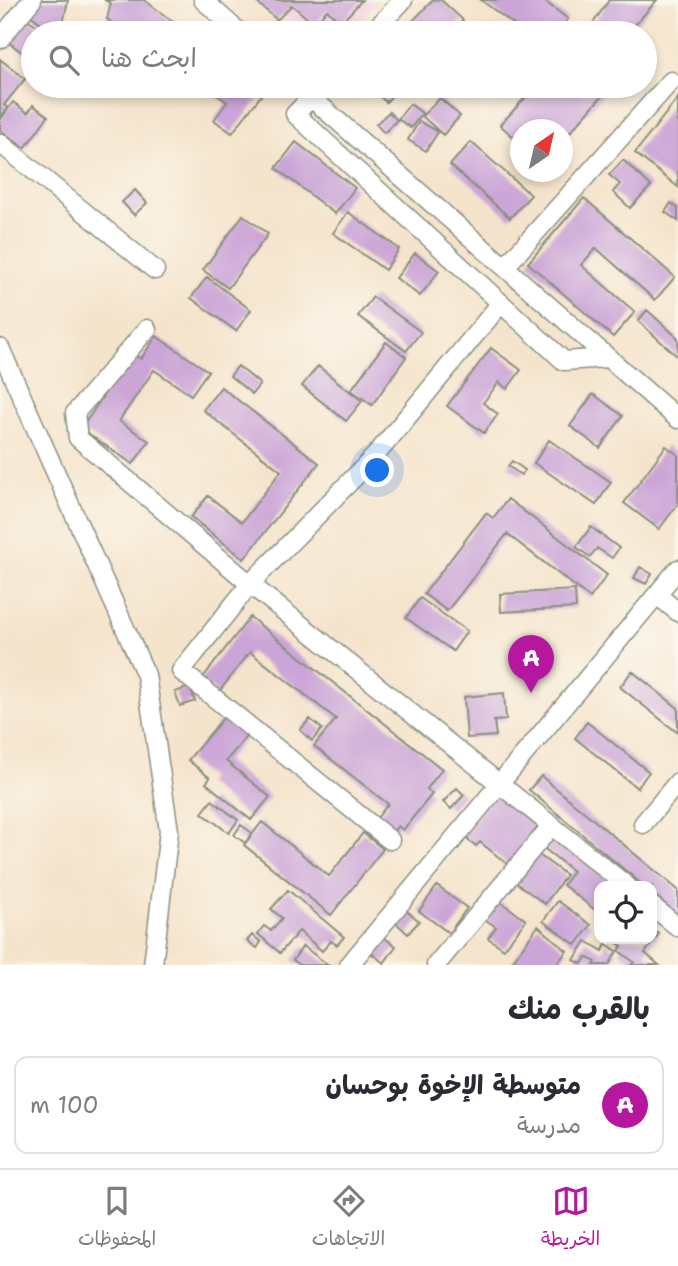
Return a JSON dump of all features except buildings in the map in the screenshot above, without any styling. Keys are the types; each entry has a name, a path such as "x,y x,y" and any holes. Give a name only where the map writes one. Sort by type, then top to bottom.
{"street":[{"path":"0,39 32,0"},
{"path":"202,0 226,21"},
{"path":"383,21 403,0"},
{"path":"657,97 671,81"},
{"path":"312,98 295,114 564,361 608,358"},
{"path":"324,98 505,267 678,419"},
{"path":"505,267 656,98"},
{"path":"0,143 155,270"},
{"path":"390,840 181,671 250,584 375,456 502,303"},
{"path":"147,329 75,413 78,438 250,584 622,881"},
{"path":"0,348 146,675 169,831 153,965"},
{"path":"349,965 678,569"},
{"path":"657,594 678,612"},
{"path":"643,824 678,782"},
{"path":"436,965 552,825"},
{"path":"657,910 678,927"}],"shaded area":[{"path":"268,0 379,0 360,21 291,21"}],"place":[{"name":"متوسطة الإخوة بوحسان","path":"531,693"}]}
